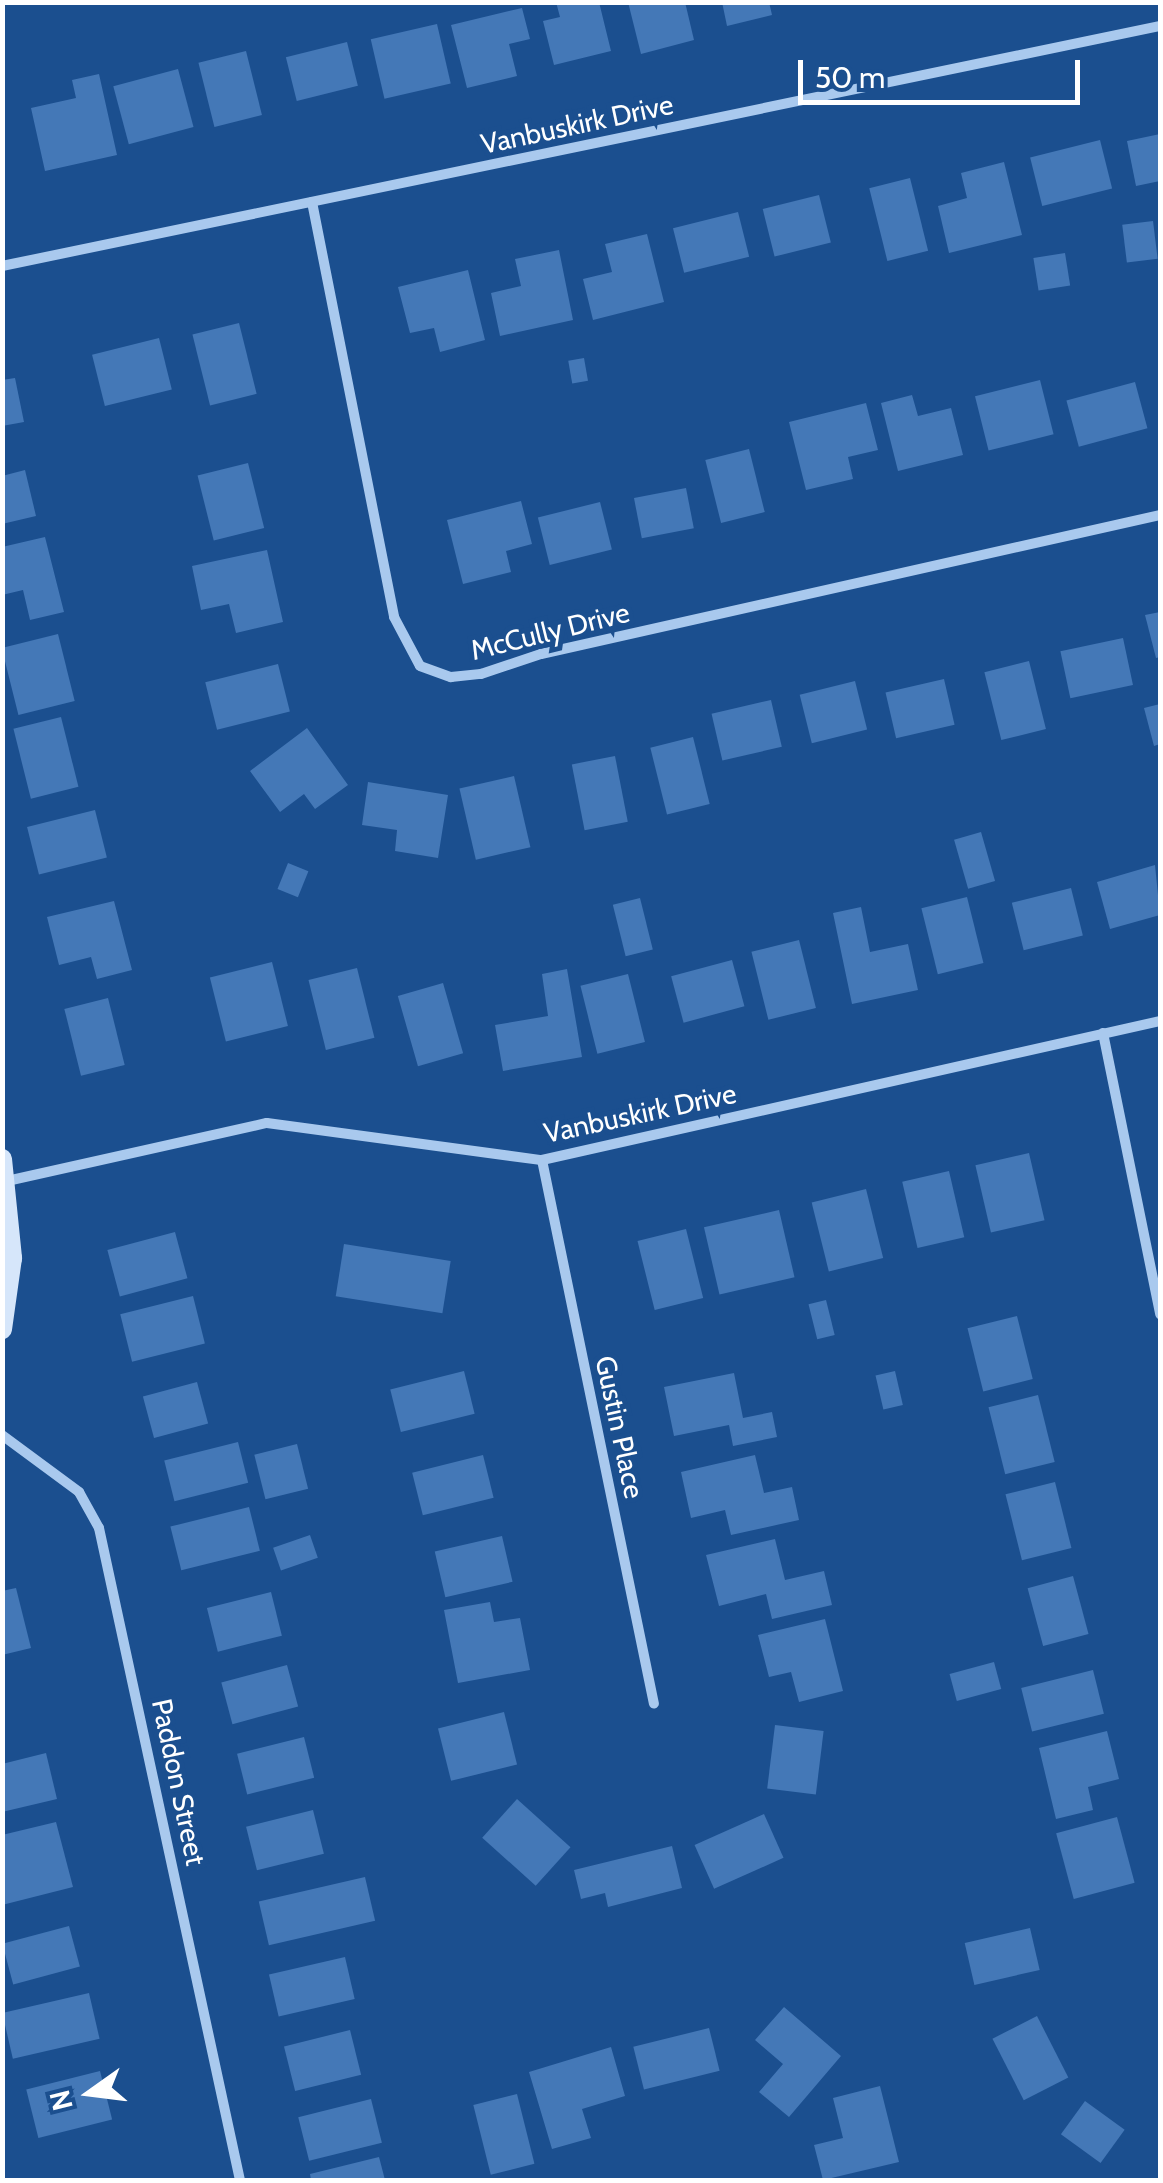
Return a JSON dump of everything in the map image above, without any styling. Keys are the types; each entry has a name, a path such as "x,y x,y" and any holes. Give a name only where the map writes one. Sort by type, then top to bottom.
{"street":[{"name":"Vanbuskirk Drive","path":"2,266 1160,26"},
{"name":"McCully Drive","path":"312,202 394,617 420,666 451,677 481,674 541,654 1160,515"},
{"name":"Vanbuskirk Drive","path":"7,1181 266,1122 542,1160 1160,1020"},
{"path":"1102,1033 1160,1314"},
{"path":"2,1159 12,1258 2,1330"},
{"name":"Gustin Place","path":"542,1160 654,1704"},
{"name":"Paddon Street","path":"2,1435 79,1492 99,1528 240,2180"}],"building":[{"path":"556,2 599,2 611,51 554,65 543,21 560,17"},
{"path":"628,2 685,2 694,40 641,54"},
{"path":"722,2 769,2 772,15 727,26"},
{"path":"522,8 530,39 509,44 517,76 467,88 451,25"},
{"path":"437,24 451,83 384,99 371,39"},
{"path":"347,42 358,86 297,101 286,57"},
{"path":"246,51 262,115 214,127 198,63"},
{"path":"178,69 194,127 129,144 113,86"},
{"path":"99,74 117,155 45,171 31,108 76,98 72,80"},
{"path":"1160,134 1160,181 1136,186 1127,141"},
{"path":"1100,140 1112,189 1042,206 1030,157"},
{"path":"1004,162 1022,235 949,253 938,206 967,198 961,173"},
{"path":"910,178 928,251 887,261 869,188"},
{"path":"819,195 831,243 775,257 763,209"},
{"path":"738,212 749,257 684,273 673,228"},
{"path":"1153,221 1158,259 1127,262 1122,225"},
{"path":"647,234 664,302 593,320 583,279 612,272 605,244"},
{"path":"559,250 573,320 500,336 491,293 521,286 515,259"},
{"path":"1065,253 1070,286 1039,291 1033,258"},
{"path":"468,270 485,340 440,352 434,328 410,333 398,287"},
{"path":"239,323 257,394 210,405 192,335"},
{"path":"159,338 172,389 105,406 92,355"},
{"path":"584,358 588,381 572,383 568,361"},
{"path":"15,378 24,422 2,426 2,380"},
{"path":"1040,380 1054,434 989,451 975,396"},
{"path":"1135,382 1147,428 1079,447 1066,400"},
{"path":"912,395 918,416 951,408 963,455 898,471 881,403"},
{"path":"866,403 878,450 848,457 853,479 806,490 789,422"},
{"path":"749,449 765,512 721,523 705,460"},
{"path":"248,463 264,528 214,541 198,476"},
{"path":"25,470 36,516 2,524 2,476"},
{"path":"686,488 694,528 642,538 634,498"},
{"path":"521,501 532,544 506,551 511,572 463,584 447,520"},
{"path":"600,502 612,550 550,565 538,517"},
{"path":"45,537 64,612 30,620 23,590 2,595 2,547"},
{"path":"267,550 283,622 236,633 229,604 201,610 192,566"},
{"path":"1160,612 1160,657 1156,658 1145,615"},
{"path":"58,634 75,701 18,715 2,648"},
{"path":"1123,638 1133,685 1070,698 1060,651"},
{"path":"1029,661 1046,729 1001,740 984,672"},
{"path":"278,664 290,712 217,730 205,682"},
{"path":"944,679 955,725 896,738 886,692"},
{"path":"855,681 867,730 812,743 800,695"},
{"path":"771,700 782,747 722,760 712,714"},
{"path":"1160,704 1160,744 1154,746 1144,708"},
{"path":"61,717 78,787 31,799 13,729"},
{"path":"307,728 348,785 315,809 304,794 280,812 250,771"},
{"path":"693,737 710,804 667,815 650,748"},
{"path":"615,756 628,822 585,830 572,764"},
{"path":"514,776 530,847 476,860 459,789"},
{"path":"368,782 448,795 438,858 395,851 397,830 362,825"},
{"path":"95,810 107,858 39,874 27,827"},
{"path":"981,832 995,881 968,889 954,840"},
{"path":"288,863 308,871 298,897 278,889"},
{"path":"1155,865 1160,915 1110,929 1097,882"},
{"path":"1071,888 1083,936 1024,950 1012,903"},
{"path":"967,897 983,963 938,974 921,908"},
{"path":"640,898 653,949 626,956 613,905"},
{"path":"114,901 132,970 97,979 91,957 59,965 47,917"},
{"path":"861,907 870,952 908,944 918,990 852,1004 833,913"},
{"path":"799,940 816,1008 768,1020 751,952"},
{"path":"732,960 744,1006 684,1023 671,976"},
{"path":"272,962 288,1026 226,1042 210,977"},
{"path":"357,968 374,1038 326,1050 308,980"},
{"path":"567,969 582,1057 503,1071 495,1025 548,1016 542,974"},
{"path":"628,974 645,1042 597,1054 580,986"},
{"path":"443,983 463,1053 418,1066 398,996"},
{"path":"108,998 125,1065 81,1076 64,1009"},
{"path":"1029,1153 1045,1220 991,1233 975,1165"},
{"path":"949,1171 964,1237 918,1248 902,1182"},
{"path":"866,1189 883,1258 829,1271 812,1203"},
{"path":"779,1210 795,1277 719,1295 704,1227"},
{"path":"686,1229 703,1298 655,1310 637,1241"},
{"path":"175,1232 187,1278 120,1296 107,1250"},
{"path":"344,1244 451,1261 442,1313 336,1296"},
{"path":"193,1296 205,1344 132,1362 120,1314"},
{"path":"826,1300 835,1335 817,1339 809,1304"},
{"path":"1017,1316 1033,1379 983,1391 968,1328"},
{"path":"464,1371 475,1414 401,1432 390,1389"},
{"path":"895,1371 903,1405 883,1410 876,1375"},
{"path":"734,1373 743,1418 772,1412 777,1437 733,1446 729,1425 674,1436 664,1387"},
{"path":"197,1382 208,1424 154,1438 143,1396"},
{"path":"1038,1395 1055,1462 1005,1474 989,1407"},
{"path":"238,1442 248,1483 174,1501 164,1460"},
{"path":"297,1444 308,1489 265,1499 254,1455"},
{"path":"483,1455 494,1498 423,1515 412,1473"},
{"path":"755,1455 764,1493 792,1487 799,1520 731,1535 725,1510 691,1518 681,1472"},
{"path":"1055,1482 1071,1548 1022,1560 1006,1494"},
{"path":"249,1507 260,1551 181,1570 170,1527"},
{"path":"310,1535 318,1558 281,1570 273,1548"},
{"path":"502,1536 513,1582 445,1597 435,1552"},
{"path":"775,1539 785,1580 824,1571 832,1605 772,1619 766,1594 719,1606 706,1555"},
{"path":"1073,1576 1089,1634 1043,1646 1028,1588"},
{"path":"16,1588 31,1648 2,1655 2,1591"},
{"path":"271,1592 282,1636 218,1652 207,1608"},
{"path":"490,1602 494,1622 520,1618 530,1670 458,1683 444,1610"},
{"path":"825,1619 843,1691 799,1702 791,1672 769,1677 758,1635"},
{"path":"994,1662 1001,1689 957,1701 950,1674"},
{"path":"287,1665 298,1707 232,1724 221,1683"},
{"path":"1093,1670 1104,1714 1032,1732 1021,1688"},
{"path":"504,1712 517,1764 451,1781 438,1728"},
{"path":"775,1725 824,1731 816,1794 767,1789"},
{"path":"1107,1731 1119,1779 1088,1787 1093,1810 1056,1819 1039,1748"},
{"path":"304,1737 314,1778 247,1794 237,1754"},
{"path":"46,1753 57,1799 2,1812 2,1764"},
{"path":"517,1799 571,1847 536,1886 482,1838"},
{"path":"313,1810 324,1854 257,1870 246,1827"},
{"path":"764,1814 784,1858 714,1889 695,1845"},
{"path":"1117,1817 1135,1883 1074,1899 1056,1833"},
{"path":"56,1822 73,1887 2,1905 2,1835"},
{"path":"672,1846 682,1888 608,1907 605,1893 581,1899 574,1870"},
{"path":"365,1877 375,1921 269,1945 259,1902"},
{"path":"69,1926 80,1967 13,1984 2,1944"},
{"path":"1030,1928 1040,1970 974,1985 965,1943"},
{"path":"345,1957 355,1999 279,2016 269,1975"},
{"path":"89,1993 100,2039 13,2059 2,2013"},
{"path":"784,2007 841,2056 789,2117 759,2092 783,2064 755,2040"},
{"path":"1037,2016 1068,2077 1024,2100 992,2039"},
{"path":"709,2028 720,2071 644,2090 633,2047"},
{"path":"350,2030 361,2075 295,2091 284,2046"},
{"path":"611,2047 625,2096 582,2109 591,2138 552,2149 529,2072"},
{"path":"100,2071 112,2120 38,2138 26,2089"},
{"path":"880,2086 899,2162 823,2180 814,2145 843,2138 833,2098"},
{"path":"517,2094 534,2164 491,2175 473,2105"},
{"path":"371,2099 382,2143 309,2161 298,2117"},
{"path":"1085,2101 1125,2130 1101,2163 1061,2134"},
{"path":"379,2157 385,2180 311,2180 310,2174"}]}
